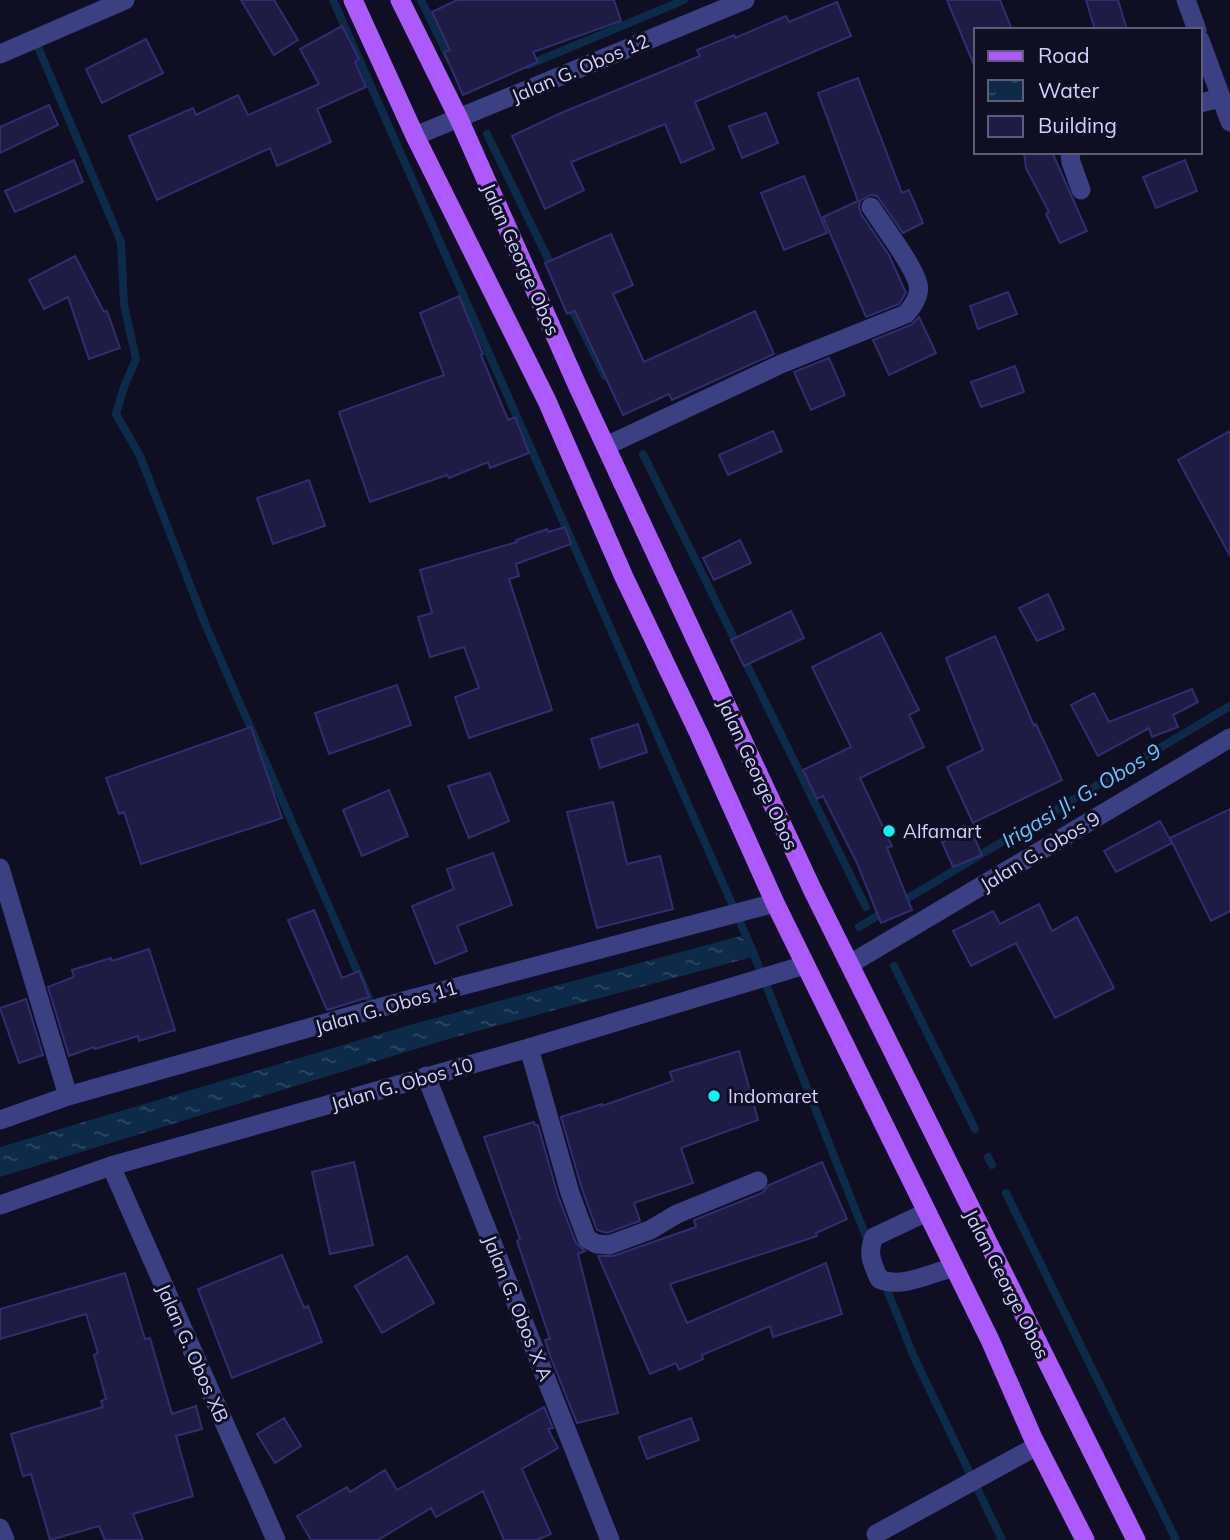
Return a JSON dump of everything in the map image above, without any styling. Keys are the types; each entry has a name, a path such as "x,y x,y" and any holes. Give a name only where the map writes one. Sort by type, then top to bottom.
{"main road":[{"name":"Jalan George Obos","path":"353,0 415,136 547,401 624,577 700,736 775,903 990,1340 1037,1446 1084,1540"},
{"name":"Jalan George Obos","path":"400,0 459,118 578,387 807,879 1136,1540"},
{"path":"547,401 578,387"}],"street":[{"path":"0,54 125,0"},
{"name":"Jalan G. Obos 12","path":"415,136 745,0"},
{"path":"1186,0 1196,28"},
{"path":"1202,46 1230,122"},
{"path":"1202,103 1221,98"},
{"path":"1070,154 1081,191"},
{"path":"606,446 781,364 906,314 915,303 919,286 912,270 871,207"},
{"name":"Jalan G. Obos 9","path":"850,964 1230,738"},
{"path":"0,868 68,1096"},
{"name":"Jalan G. Obos 11","path":"0,1120 68,1096 400,1002 775,903"},
{"name":"Jalan G. Obos 10","path":"0,1205 111,1166 529,1048 806,965"},
{"path":"529,1048 570,1193 587,1239 597,1244 609,1245 650,1230 677,1214 758,1181"},
{"name":"Jalan G. Obos X A","path":"426,1076 610,1540"},
{"name":"Jalan G. Obos XB","path":"111,1166 275,1540"},
{"path":"927,1212 874,1237 869,1249 879,1279 889,1283 901,1282 954,1267"},
{"path":"876,1534 1037,1446"},
{"path":"0,1528 5,1540"}],"water":[{"path":"748,934 756,956 455,1037 0,1177 0,1147 410,1025"}],"building":[{"path":"241,0 274,0 298,40 274,55"},
{"path":"457,0 614,0 621,21 533,52 538,62 463,95 444,52 450,50 432,12"},
{"path":"947,0 1000,0 1011,28 974,28 974,65"},
{"path":"1086,0 1118,0 1126,28 1094,28"},
{"path":"837,2 851,36 695,102 714,149 681,163 665,124 571,162 584,190 545,209 512,136 700,56 697,50 734,35 735,38 786,16 789,22"},
{"path":"342,26 359,59 355,62 366,87 317,109 331,142 277,166 270,148 157,200 129,136 193,108 196,115 238,95 248,115 319,84 300,49"},
{"path":"146,39 163,73 102,103 86,69"},
{"path":"858,78 902,193 909,190 923,223 903,233 877,196 870,195 860,201 861,214 889,255 906,293 899,304 866,317 823,217 858,201 818,93"},
{"path":"49,105 58,125 0,153 0,127"},
{"path":"766,113 778,143 742,158 729,126"},
{"path":"1024,154 1053,154 1087,231 1060,243 1046,214 1049,212 1026,168"},
{"path":"74,160 83,182 15,212 5,191"},
{"path":"1185,160 1197,191 1156,208 1143,177"},
{"path":"804,176 827,233 784,250 761,193"},
{"path":"611,234 633,285 613,294 644,362 755,311 774,354 672,400 669,394 623,415 575,311 567,314 545,263"},
{"path":"75,256 104,312 107,311 120,348 89,359 68,297 44,309 29,280"},
{"path":"1008,292 1017,314 978,329 970,306"},
{"path":"459,296 508,420 515,417 529,453 490,468 488,462 449,478 447,475 370,502 339,412 444,375 420,313"},
{"path":"919,317 936,353 889,375 873,340 911,325"},
{"path":"829,358 845,395 811,410 794,372"},
{"path":"1015,366 1024,392 981,407 971,382"},
{"path":"773,431 782,451 728,475 719,455"},
{"path":"1230,431 1230,556 1178,460"},
{"path":"309,480 325,526 273,544 257,498"},
{"path":"565,527 571,544 516,564 519,576 509,579 552,710 469,738 455,697 479,688 464,647 430,657 418,617 432,613 420,570 517,542 516,540 547,529 548,532"},
{"path":"740,540 751,563 714,580 703,558"},
{"path":"1048,594 1064,629 1037,641 1019,608"},
{"path":"791,611 804,638 744,666 731,640"},
{"path":"881,633 919,710 909,715 924,747 860,778 892,846 887,848 912,910 881,923 857,863 823,796 817,799 803,770 851,747 812,667"},
{"path":"995,636 1034,726 1036,724 1062,780 973,823 947,767 983,750 946,658"},
{"path":"397,685 411,725 329,754 315,713"},
{"path":"1192,689 1198,702 1173,715 1178,727 1152,737 1149,728 1098,756 1071,705 1094,693 1109,722"},
{"path":"638,724 647,752 600,768 591,739"},
{"path":"251,727 282,818 141,864 124,812 119,814 106,778"},
{"path":"490,773 509,821 469,838 448,786"},
{"path":"389,790 408,836 362,856 343,810"},
{"path":"613,802 627,864 660,856 673,909 597,928 567,812"},
{"path":"1230,809 1230,911 1211,921 1170,838"},
{"path":"1160,821 1172,843 1116,872 1104,851"},
{"path":"971,830 982,855 953,867 942,842"},
{"path":"493,853 512,905 457,926 467,951 435,964 412,906 454,889 447,869"},
{"path":"1039,904 1052,931 1077,917 1114,988 1055,1018 1016,943 971,966 953,931 993,911 1000,924"},
{"path":"314,910 342,978 359,971 369,997 327,1010 288,920"},
{"path":"149,949 175,1030 139,1041 138,1036 69,1056 48,987 74,977 72,970"},
{"path":"26,999 43,1055 19,1063 0,1008"},
{"path":"739,1051 758,1120 681,1148 693,1183 634,1203 640,1221 607,1233 597,1230 561,1117 673,1081 670,1072"},
{"path":"534,1122 538,1125 558,1196 576,1243 585,1251 578,1254 618,1413 577,1423 549,1353 545,1340 550,1339 517,1241 520,1239 484,1137"},
{"path":"354,1162 373,1245 330,1254 312,1172"},
{"path":"822,1162 847,1219 816,1233 817,1236 670,1284 687,1323 826,1263 842,1314 773,1337 770,1326 702,1355 703,1359 679,1370 676,1363 650,1374 598,1256 613,1256 696,1227 694,1220 762,1193 769,1185"},
{"path":"282,1255 304,1308 308,1306 322,1342 232,1378 198,1289"},
{"path":"407,1256 434,1303 382,1333 355,1286"},
{"path":"125,1273 145,1339 150,1338 172,1414 196,1406 202,1429 176,1436 193,1496 133,1514 143,1540 105,1540 99,1526 50,1540 31,1474 23,1476 11,1434 103,1407 101,1401 106,1399 94,1355 98,1353 86,1314 0,1339 0,1309"},
{"path":"544,1407 553,1428 548,1429 558,1448 522,1469 551,1534 536,1540 504,1540 483,1491 436,1517 431,1508 378,1540 311,1540 297,1516 347,1487 350,1492 385,1470 397,1490"},
{"path":"284,1418 301,1446 275,1463 257,1434"},
{"path":"691,1418 699,1440 647,1459 639,1437"}],"waterway":[{"path":"333,0 751,947 869,1244"},
{"path":"421,0 450,60"},
{"path":"528,65 684,0"},
{"path":"35,40 121,242 124,305 136,359 116,414 140,456 206,626 369,998"},
{"path":"487,134 553,269"},
{"path":"569,303 605,376"},
{"path":"643,454 738,646"},
{"path":"743,657 866,907"},
{"name":"Irigasi Jl. G. Obos 9","path":"898,904 1230,706"},
{"name":"Irigasi Jl. G. Obos 9","path":"859,927 887,910"},
{"path":"894,966 975,1129"},
{"path":"988,1157 992,1165"},
{"path":"1006,1193 1176,1540"},
{"path":"884,1282 914,1357 1002,1540"}],"place":[{"name":"Alfamart","path":"889,831"},
{"name":"Indomaret","path":"714,1096"}]}
